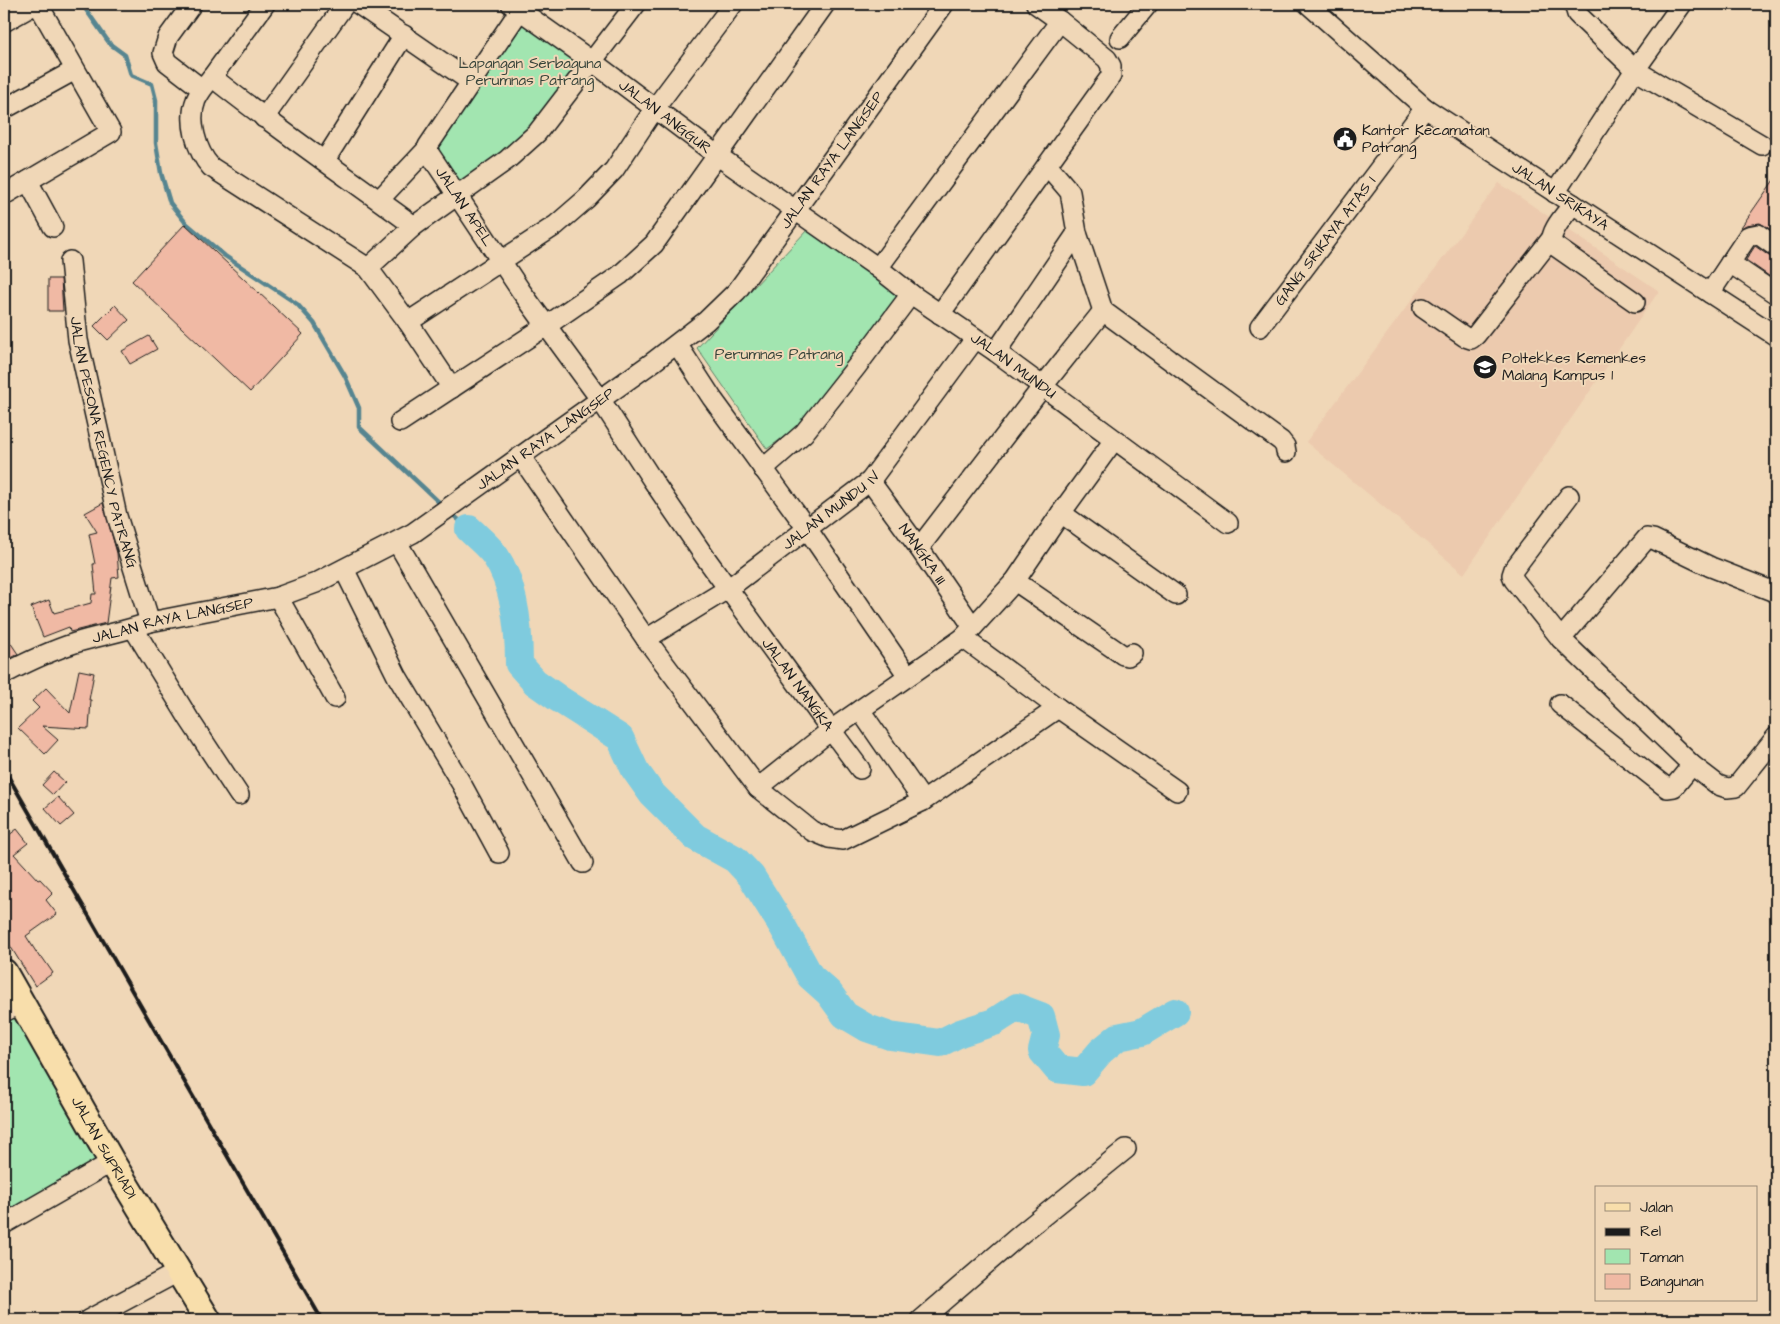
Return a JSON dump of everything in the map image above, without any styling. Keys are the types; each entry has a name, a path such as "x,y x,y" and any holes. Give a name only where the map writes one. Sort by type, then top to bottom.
{"main road":[{"name":"JALAN SUPRIADI","path":"4,972 13,1007 112,1162 208,1320"}],"street":[{"path":"4,22 37,4 111,132 4,195"},
{"path":"192,4 168,37 163,53 167,62 207,83 264,118 325,160 414,226"},
{"path":"265,4 195,102 195,139 204,159 211,167 368,268 408,322 452,388"},
{"path":"264,118 346,4"},
{"path":"358,4 471,82"},
{"path":"368,268 414,226 507,160 537,133 636,4"},
{"path":"408,322 556,225 586,199 614,170 655,108 733,4"},
{"path":"400,422 620,275 654,244 825,4"},
{"name":"JALAN RAYA LANGSEP","path":"4,674 33,659 76,642 142,625 278,597 316,582 397,542 423,526 521,457 677,344 706,321 737,291 796,212 944,4"},
{"path":"940,314 1111,76 1111,66 1107,59 1036,4"},
{"path":"1120,38 1148,4"},
{"name":"JALAN SRIKAYA","path":"1308,4 1425,108 1776,336"},
{"path":"1555,194 1635,70 1682,4"},
{"path":"1573,6 1577,14 1635,70 1762,145"},
{"path":"379,200 427,149 471,82 525,9"},
{"name":"JALAN ANGGUR","path":"525,9 718,156 796,212"},
{"path":"878,268 1060,21"},
{"path":"325,160 404,35"},
{"path":"4,110 75,70"},
{"name":"GANG SRIKAYA ATAS 1","path":"1260,327 1425,108"},
{"name":"JALAN APEL","path":"427,149 501,262 600,399"},
{"path":"1047,165 1068,189 1077,234 1103,311 1281,441 1285,446 1286,452"},
{"path":"28,181 52,227"},
{"path":"1423,308 1465,337 1470,338 1476,335 1551,239 1573,204"},
{"name":"JALAN MUNDU","path":"796,212 996,352 1228,523"},
{"path":"996,352 1077,234"},
{"path":"1710,293 1748,236 1758,234 1776,247"},
{"path":"1551,239 1552,244 1635,302"},
{"name":"JALAN PESONA REGENCY PATRANG","path":"70,261 78,340 142,625 189,719 240,795"},
{"path":"1730,263 1776,294"},
{"path":"763,469 804,433 911,294"},
{"path":"919,548 1103,311"},
{"name":"JALAN MUNDU IV","path":"646,639 729,588 808,530 870,481 975,339"},
{"path":"677,344 908,676"},
{"name":"JALAN NANGKA","path":"600,399 658,489 705,557 831,730 968,633 1015,581 1114,440"},
{"path":"521,457 646,639 758,788 812,831 829,838 843,840 923,801 1058,708"},
{"name":"NANGKA III","path":"870,481 919,548 968,633 1058,708 1177,791"},
{"path":"1569,496 1514,569 1512,575 1561,640 1692,765 1718,785 1727,788 1736,787 1776,737"},
{"path":"1061,513 1176,595"},
{"path":"1561,640 1647,538 1653,539 1711,567 1772,591 1776,590"},
{"path":"397,542 582,863"},
{"path":"344,569 397,676 461,783 499,853"},
{"path":"1015,581 1123,656 1128,656 1132,653"},
{"path":"278,597 336,698"},
{"path":"1560,704 1667,788 1674,787 1692,765"},
{"path":"860,710 923,801"},
{"path":"758,788 831,730 860,769"},
{"path":"921,1320 1021,1234 1126,1149"},
{"path":"4,1224 112,1162"},
{"path":"88,1320 178,1272"}],"shaded area":[{"name":"Poltekkes Kemenkes Malang Kampus 1","path":"1499,183 1659,291 1464,574 1306,442"}],"green space":[{"name":"Lapangan Serbaguna Perumnas Patrang","path":"519,11 591,63 535,133 458,195 428,147"},
{"name":"Perumnas Patrang","path":"808,229 900,294 810,418 767,449 697,348"},
{"path":"4,999 96,1159 4,1213"}],"building":[{"path":"1776,177 1776,233 1760,223 1746,225 1739,230"},
{"path":"185,224 303,334 250,392 132,281"},
{"path":"1755,246 1769,256 1776,258 1776,281 1746,260"},
{"path":"48,279 61,279 63,311 48,311"},
{"path":"115,305 129,320 108,340 94,326"},
{"path":"149,336 157,349 130,364 122,351"},
{"path":"103,503 117,553 119,577 112,578 106,623 70,632 69,627 43,637 31,607 49,600 54,613 91,603 92,594 96,594 93,564 95,564 89,534 97,532 85,513"},
{"path":"4,633 18,654 4,661"},
{"path":"79,670 94,673 89,700 91,700 89,729 42,726 58,740 45,754 18,728 39,708 32,701 46,688 70,713"},
{"path":"54,772 65,782 53,795 42,785"},
{"path":"58,797 74,815 61,826 45,808"},
{"path":"17,829 28,843 14,854 53,893 46,900 57,914 26,936 40,958 42,957 53,973 35,986 4,936 4,839"}],"waterway":[{"path":"82,4 110,44 125,55 131,75 152,84 156,100 156,143 161,173 170,203 186,223 225,256 297,304 314,323 345,376 359,408 359,427 443,506"},
{"path":"451,513 469,529"},
{"path":"469,529 493,553 508,581 517,623 519,664 535,682 620,738 635,770 652,794 695,837 735,859 751,876 783,927 810,976 829,993 845,1015 867,1028 890,1036 940,1043 960,1033 994,1022 1017,1007 1041,1016 1046,1035 1042,1051 1057,1069 1083,1072 1101,1051 1118,1037 1142,1032 1175,1012"}],"railway":[{"path":"4,769 322,1320"}],"place":[{"name":"Kantor Kecamatan Patrang","path":"1345,139"},
{"name":"Poltekkes Kemenkes Malang Kampus 1","path":"1485,367"}]}
